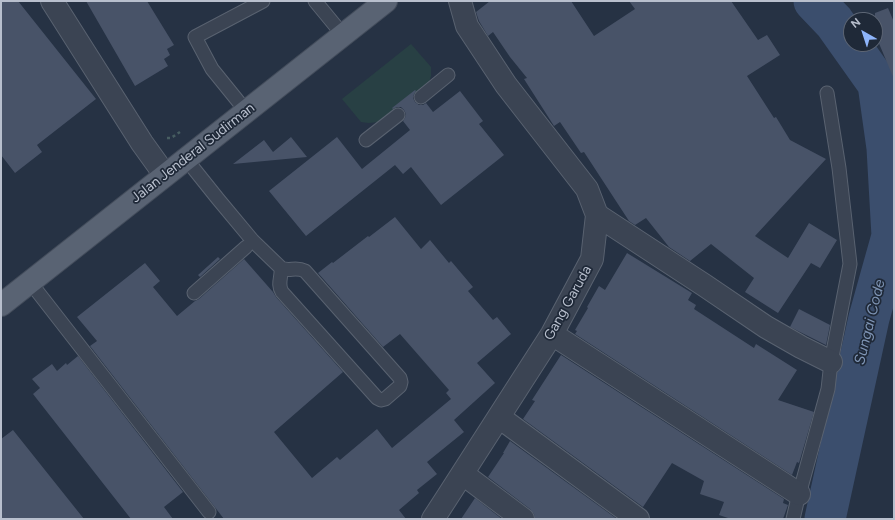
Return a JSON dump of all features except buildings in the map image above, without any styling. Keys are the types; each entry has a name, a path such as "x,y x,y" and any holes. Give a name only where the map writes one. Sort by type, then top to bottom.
{"main road":[{"name":"Jalan Jenderal Sudirman","path":"1,305 386,1"}],"street":[{"path":"52,1 142,142 165,175"},
{"path":"460,1 467,26 506,85 587,189 598,215 766,327 831,362"},
{"name":"Gang Garuda","path":"433,519 552,334 592,259 598,215"},
{"path":"552,334 799,494"},
{"path":"499,417 638,519"},
{"path":"462,474 524,519"}],"lane":[{"path":"246,111 212,69 195,37 263,1"},
{"path":"315,1 342,35"},
{"path":"421,97 448,75"},
{"path":"793,519 828,389 831,362 850,264 839,168 827,93"},
{"path":"366,140 398,115"},
{"path":"186,159 253,241 281,268 285,270 297,268 305,271 400,378 400,386 385,399 381,400 377,398 282,292 279,283 282,273 281,268"},
{"path":"194,293 246,247"},
{"path":"30,282 209,512"}],"path":[{"path":"164,138 171,138 180,132"}],"green space":[{"path":"411,44 431,67 429,83 378,122 361,122 342,99"}],"waterway":[{"name":"Sungai Code","path":"814,1 834,22 878,84 887,148 892,236 869,318 825,519"}]}
